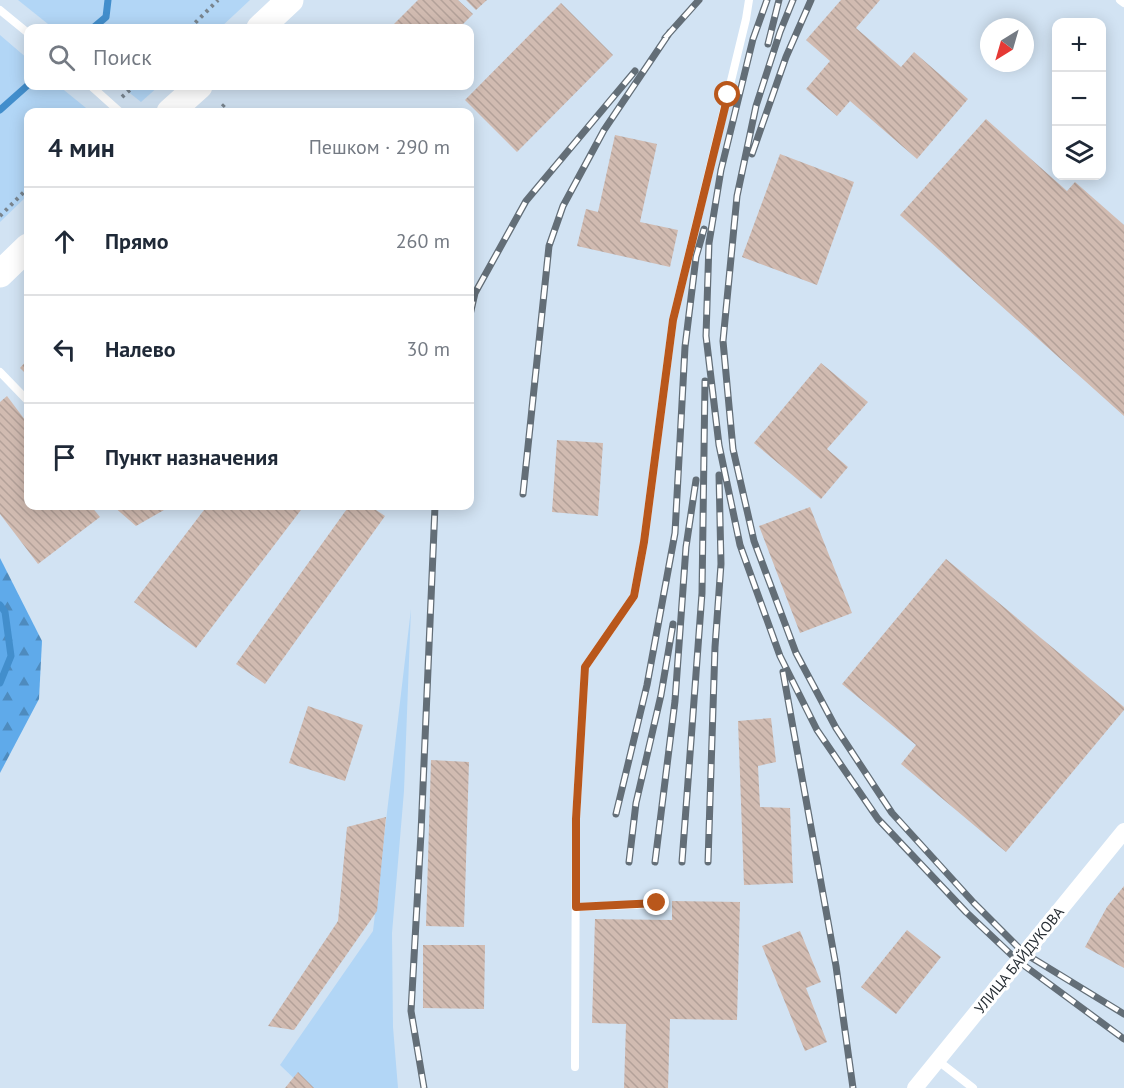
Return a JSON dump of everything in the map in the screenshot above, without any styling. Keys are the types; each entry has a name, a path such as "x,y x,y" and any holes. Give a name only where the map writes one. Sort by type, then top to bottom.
{"main road":[{"path":"264,24 290,0"},
{"path":"174,108 195,90"},
{"path":"0,274 24,251"}],"street":[{"name":"УЛИЦА БАЙДУКОВА","path":"915,1088 1124,831"}],"lane":[{"path":"575,1067 576,819 585,667 634,596 673,320 746,19 748,0"},
{"path":"3,13 24,30"},
{"path":"95,90 116,108"},
{"path":"0,372 24,397"},
{"path":"576,907 657,903"},
{"path":"937,1060 973,1088"}],"path":[{"path":"194,24 218,0"},
{"path":"221,108 225,104"},
{"path":"0,216 24,192"}],"shaded area":[{"path":"18,0 250,0 224,24 48,24"},
{"path":"0,35 24,56 24,90 64,90 86,108 24,108 24,199 0,222"},
{"path":"126,90 154,90 141,102"},
{"path":"411,609 404,791 392,933 393,1027 398,1088 304,1088 280,1065 373,931"}],"green space":[{"path":"0,558 42,641 39,699 0,773"}],"building":[{"path":"418,0 458,0 473,14 463,24 394,24"},
{"path":"466,0 487,0 476,10"},
{"path":"841,0 880,0 856,28 901,67 914,52 968,99 917,159 850,101 837,116 806,89 830,61 806,40"},
{"path":"561,3 613,55 517,152 465,100"},
{"path":"986,119 1052,180 1067,191 1075,182 1124,225 1124,416 900,215"},
{"path":"615,135 657,144 640,222 678,230 670,267 577,246 586,209 598,212"},
{"path":"780,154 854,182 817,285 742,257"},
{"path":"821,363 868,402 827,449 848,467 821,499 754,443"},
{"path":"7,396 24,419 24,510 94,510 100,517 38,564 0,514 0,402"},
{"path":"557,440 603,443 598,516 552,512"},
{"path":"810,507 852,613 800,633 759,526"},
{"path":"118,510 164,510 136,526"},
{"path":"204,510 301,510 196,648 134,602"},
{"path":"346,510 376,510 385,516 265,684 236,664"},
{"path":"946,559 1124,707 1124,710 1006,852 901,764 916,745 842,684"},
{"path":"308,706 363,725 345,781 289,763"},
{"path":"771,718 776,762 758,766 760,807 790,808 793,883 744,885 738,721"},
{"path":"431,760 469,762 464,927 426,926"},
{"path":"386,817 377,911 294,1030 268,1026 338,921 347,827"},
{"path":"1124,886 1124,968 1085,947 1107,907"},
{"path":"672,901 740,902 737,1020 670,1019 668,1088 624,1088 626,1024 592,1023 595,919 672,920"},
{"path":"907,930 941,957 896,1014 861,987"},
{"path":"800,931 821,982 806,988 827,1042 805,1051 762,946"},
{"path":"423,945 485,945 484,1009 423,1008"},
{"path":"298,1072 314,1088 285,1088"}],"waterway":[{"path":"98,24 106,17 108,0"},
{"path":"0,110 24,89"},
{"path":"0,605 5,612 11,656 0,683"}],"railway":[{"path":"665,38 699,0"},
{"path":"767,0 753,39 721,170 709,243 706,336 719,445 740,545 780,656 817,730 878,819 966,912 1018,961 1124,1039"},
{"path":"768,44 779,0"},
{"path":"793,0 756,106 737,196 723,341 733,449 754,541 796,653 836,728 892,813 974,903 1024,953 1124,1014"},
{"path":"752,154 786,57 811,0"},
{"path":"523,494 549,246 563,206 604,130 670,32"},
{"path":"474,297 526,201 635,71"},
{"path":"616,814 647,685 675,533 685,347 696,257 704,229"},
{"path":"682,862 702,593 705,381"},
{"path":"708,862 715,647 721,564 719,475"},
{"path":"655,862 675,701 686,547 696,480"},
{"path":"424,1088 411,1011 435,510"},
{"path":"629,862 636,803 661,695 673,624"},
{"path":"783,672 836,966 853,1088"}],"route":[{"path":"657,903 576,907 576,819 585,667 634,596 644,542 673,320 728,95"}]}
